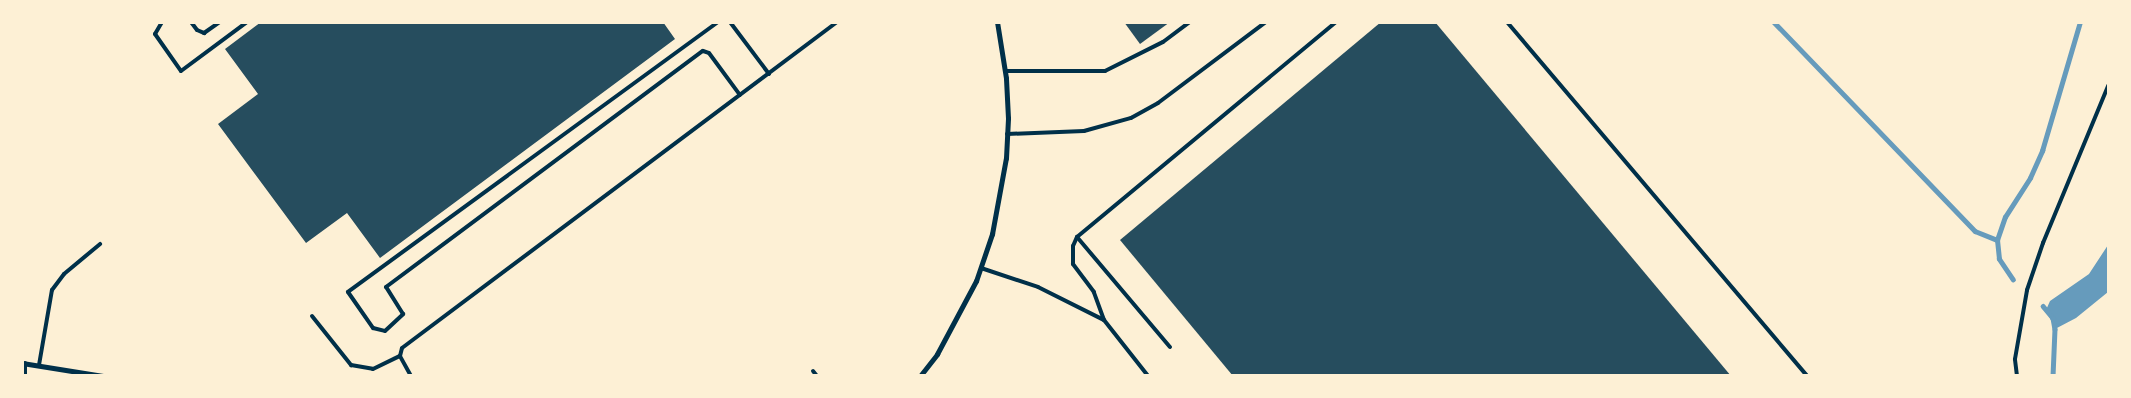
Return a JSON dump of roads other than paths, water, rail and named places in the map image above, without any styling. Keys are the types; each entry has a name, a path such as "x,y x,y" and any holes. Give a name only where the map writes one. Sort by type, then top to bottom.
{"street":[{"path":"920,376 955,322 980,268 1000,198 1007,134 1005,71 997,22"},
{"path":"24,363 102,376"}],"lane":[{"path":"102,22 120,22"},
{"path":"162,22 155,34 181,71 247,22"},
{"path":"191,22 197,30 204,32 220,22"},
{"path":"718,22 348,292 373,328 385,331 403,314 386,287 702,52 709,53 740,95"},
{"path":"730,22 769,74"},
{"path":"412,376 400,356 402,348 837,22"},
{"path":"1005,71 1105,71 1162,42 1190,22"},
{"path":"1007,134 1084,131 1131,118 1158,103 1266,22"},
{"path":"1148,376 1104,320 1094,292 1074,264 1072,246 1078,237 1336,22"},
{"path":"1508,22 1807,376"},
{"path":"2017,376 2016,359 2027,290 2108,86"},
{"path":"1078,237 1170,346"},
{"path":"39,365 52,290 64,274 100,244"},
{"path":"980,268 1038,287 1104,320"},
{"path":"312,316 351,365 373,369 400,356"},
{"path":"24,363 25,376"},
{"path":"812,371 817,376"}],"water":[{"path":"2108,245 2108,292 2076,318 2055,329 2046,310 2050,301 2089,274"}],"waterway":[{"path":"1774,22 1975,231 1997,240"},
{"path":"2013,280 1999,259 1997,240 2005,217 2030,178 2042,151 2080,22"},
{"path":"2043,306 2053,318 2055,329 2053,376"}]}
